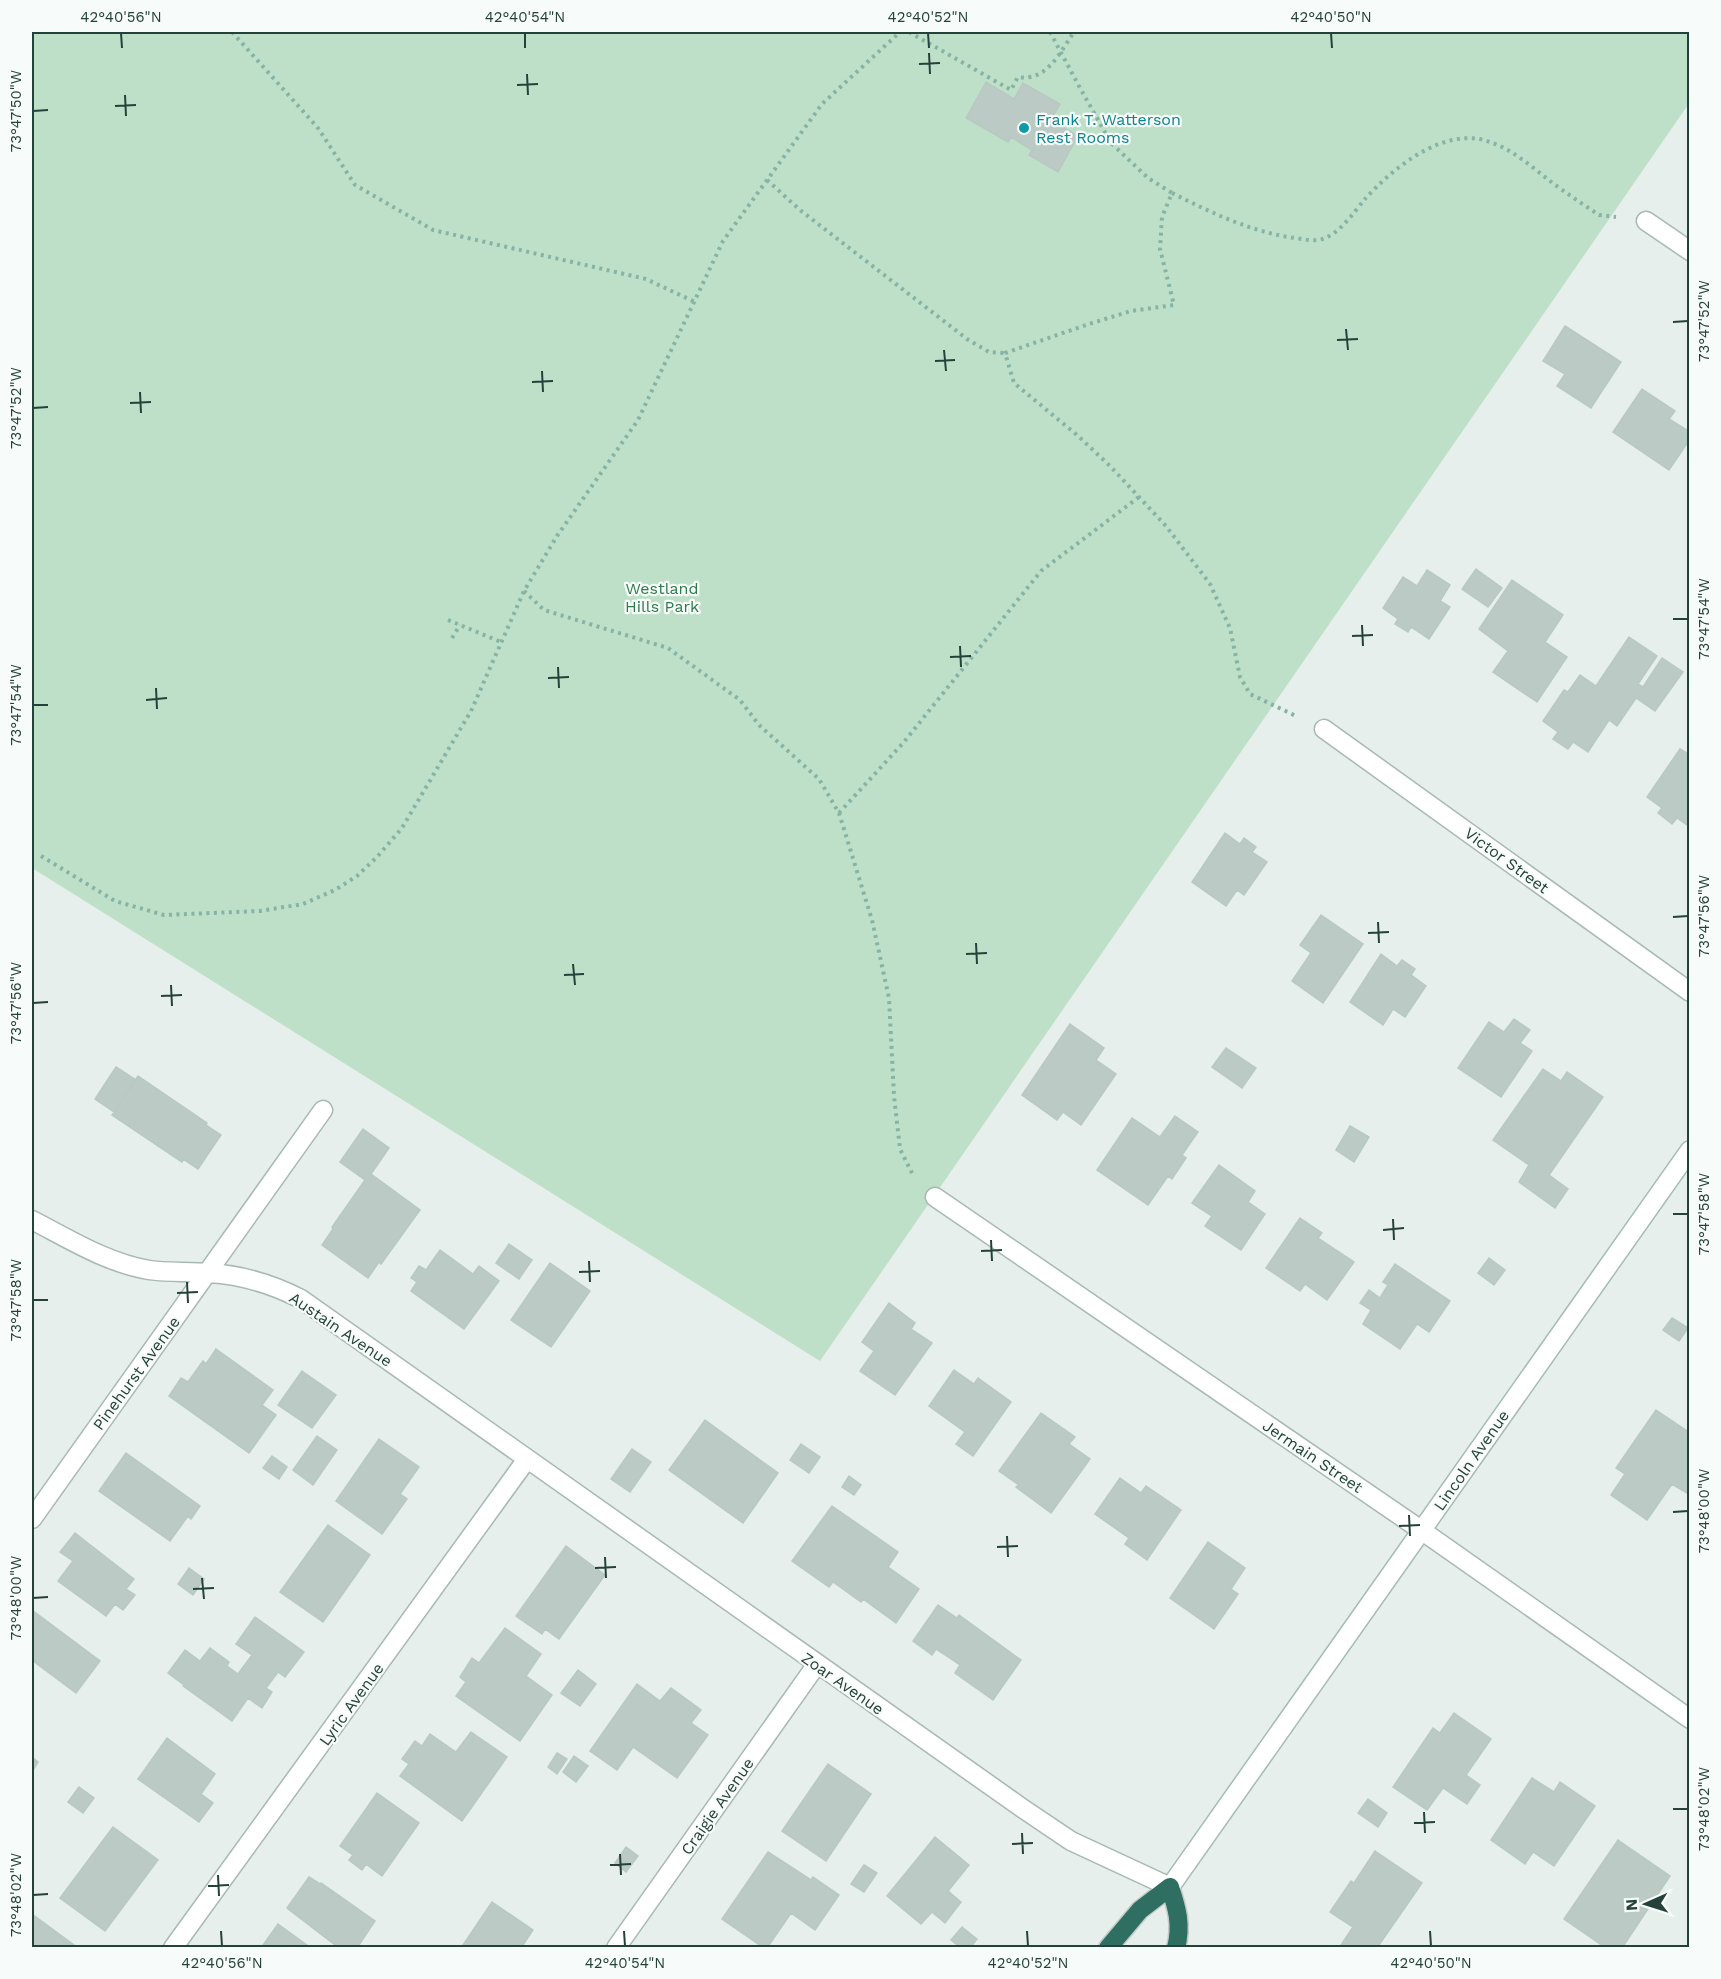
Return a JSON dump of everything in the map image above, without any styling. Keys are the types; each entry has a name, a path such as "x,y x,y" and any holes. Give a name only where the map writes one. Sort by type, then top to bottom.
{"highway":[{"path":"1107,1947 1140,1910 1170,1887 1179,1914 1179,1938 1176,1947"}],"street":[{"path":"1646,221 1689,251"},
{"name":"Victor Street","path":"1324,729 1689,992"},
{"name":"Pinehurst Avenue","path":"32,1519 323,1110"},
{"name":"Lincoln Avenue","path":"1170,1887 1689,1150"},
{"name":"Jermain Street","path":"935,1197 1422,1530 1689,1719"},
{"name":"Austain Avenue","path":"32,1220 87,1249 124,1263 161,1271 208,1273 243,1278 272,1285 300,1299 527,1459"},
{"name":"Zoar Avenue","path":"527,1459 1071,1840 1170,1887"},
{"name":"Lyric Avenue","path":"173,1947 527,1459"},
{"name":"Craigie Avenue","path":"616,1947 817,1664"}],"path":[{"path":"232,32 318,128 355,184 364,190 433,230 646,279 694,302"},
{"path":"41,856 115,901 164,915 260,911 303,904 319,898 357,876 377,857 402,828 471,711 524,591 557,536 638,420 723,241 822,104 900,32"},
{"path":"909,32 1011,90 1018,77 1029,79 1049,67 1074,32"},
{"path":"1050,32 1059,52 1112,143 1148,178 1172,193 1219,216 1263,231 1286,236 1321,239 1341,226 1368,196 1411,159 1447,140 1473,138 1490,141 1514,154 1599,215 1646,221"},
{"path":"766,180 800,210 967,339 989,352 1005,353 1131,311 1174,305 1160,249 1162,217 1172,193"},
{"path":"1005,353 1014,383 1077,435 1110,466 1166,526 1210,584 1230,628 1240,677 1250,694 1324,729"},
{"path":"839,813 904,742 1041,571 1139,497"},
{"path":"524,591 544,610 668,648 740,700 759,725 819,779 839,813 872,920 888,998 900,1149 918,1181 935,1197"},
{"path":"448,620 501,642"},
{"path":"452,638 460,625"}],"green space":[{"name":"Westland Hills Park","path":"32,32 1689,32 1690,102 820,1361 32,868"}],"building":[{"name":"Frank T. Watterson Rest Rooms","path":"986,82 1014,99 1023,83 1060,104 1051,120 1078,136 1058,172 1029,155 1032,150 1011,137 1008,142 966,118"},
{"path":"1565,326 1621,362 1591,408 1557,386 1565,374 1543,361"},
{"path":"1642,389 1675,411 1669,419 1690,432 1690,439 1669,470 1613,432"},
{"path":"1476,569 1502,588 1488,607 1462,589"},
{"path":"1427,570 1450,585 1440,601 1450,607 1429,639 1411,627 1408,632 1395,624 1398,619 1383,608 1403,577 1417,586"},
{"path":"1512,580 1563,615 1545,642 1567,657 1537,702 1493,672 1508,651 1479,629"},
{"path":"1629,637 1657,656 1638,684 1643,687 1662,658 1683,672 1655,711 1636,698 1617,726 1609,720 1588,752 1573,742 1568,749 1553,739 1558,732 1543,721 1564,690 1568,692 1580,675 1596,686"},
{"path":"1680,749 1690,755 1690,827 1677,818 1672,824 1658,813 1662,808 1647,797"},
{"path":"1225,833 1240,844 1244,838 1256,847 1252,852 1267,862 1244,895 1237,890 1226,906 1192,882"},
{"path":"1321,915 1363,944 1323,1003 1292,981 1311,953 1300,945"},
{"path":"1381,954 1397,966 1402,960 1415,969 1411,975 1426,986 1405,1017 1393,1009 1383,1025 1350,1002"},
{"path":"1514,1019 1530,1030 1520,1043 1532,1051 1501,1097 1458,1068 1489,1022 1504,1032"},
{"path":"1070,1024 1104,1048 1096,1060 1116,1074 1081,1125 1063,1112 1057,1120 1022,1095"},
{"path":"1226,1048 1256,1068 1242,1088 1212,1067"},
{"path":"116,1067 136,1080 114,1112 95,1099"},
{"path":"1543,1069 1561,1081 1567,1072 1603,1097 1549,1175 1568,1189 1555,1208 1519,1182 1529,1165 1493,1140"},
{"path":"138,1076 221,1135 198,1169 183,1159 182,1162 112,1115"},
{"path":"1175,1116 1198,1132 1182,1155 1186,1158 1172,1179 1168,1176 1148,1205 1097,1170 1132,1118 1160,1137"},
{"path":"1350,1126 1369,1137 1354,1162 1336,1150"},
{"path":"363,1129 389,1148 371,1174 420,1210 381,1264 379,1262 368,1278 322,1245 365,1180 340,1162"},
{"path":"1219,1165 1255,1191 1248,1202 1265,1214 1241,1250 1205,1226 1212,1216 1192,1203"},
{"path":"1300,1218 1322,1233 1318,1238 1354,1262 1327,1300 1305,1284 1300,1291 1266,1268"},
{"path":"509,1244 532,1260 519,1279 496,1263"},
{"path":"440,1250 473,1274 479,1266 499,1281 464,1329 411,1291 417,1282 411,1278 419,1266 426,1270"},
{"path":"1489,1258 1505,1270 1494,1285 1478,1273"},
{"path":"550,1263 590,1291 551,1347 511,1320"},
{"path":"1395,1264 1450,1301 1429,1332 1417,1324 1400,1349 1363,1324 1371,1310 1360,1303 1369,1290 1380,1298 1388,1285 1383,1282"},
{"path":"889,1303 915,1323 911,1329 932,1343 895,1395 860,1371 874,1351 862,1342"},
{"path":"1672,1318 1688,1328 1679,1341 1663,1330"},
{"path":"216,1349 273,1390 262,1405 276,1415 249,1453 169,1396 181,1378 188,1382 203,1361 206,1364"},
{"path":"954,1370 974,1384 978,1378 1011,1402 973,1456 956,1444 965,1432 929,1406"},
{"path":"302,1371 336,1395 312,1428 278,1405"},
{"path":"1656,1410 1690,1433 1690,1495 1672,1484 1647,1520 1611,1495 1625,1474 1616,1468"},
{"path":"1041,1413 1075,1437 1069,1444 1090,1459 1051,1513 999,1471"},
{"path":"705,1420 778,1473 743,1523 669,1470"},
{"path":"317,1436 337,1450 313,1485 293,1470"},
{"path":"379,1439 419,1467 400,1494 407,1499 382,1534 336,1501"},
{"path":"801,1444 820,1457 809,1473 790,1460"},
{"path":"632,1449 651,1462 630,1492 611,1479"},
{"path":"126,1453 200,1506 191,1519 188,1516 170,1541 99,1491"},
{"path":"272,1456 287,1467 279,1479 263,1468"},
{"path":"849,1476 861,1485 854,1495 842,1487"},
{"path":"1120,1478 1141,1493 1146,1486 1181,1510 1147,1560 1125,1544 1129,1538 1095,1514"},
{"path":"832,1506 898,1552 888,1567 919,1589 896,1623 863,1599 861,1602 833,1582 829,1587 792,1561"},
{"path":"328,1525 370,1555 323,1622 280,1592"},
{"path":"75,1533 134,1579 126,1589 135,1595 123,1610 115,1604 106,1616 58,1581 73,1561 60,1552"},
{"path":"1208,1542 1245,1568 1231,1589 1238,1594 1214,1629 1170,1598"},
{"path":"566,1546 605,1575 559,1639 545,1629 542,1634 516,1616"},
{"path":"189,1568 204,1579 193,1595 178,1584"},
{"path":"938,1605 957,1618 959,1615 1021,1660 993,1700 955,1673 960,1665 936,1649 932,1655 913,1641"},
{"path":"32,1610 100,1661 76,1693 32,1660"},
{"path":"255,1617 304,1652 285,1677 278,1672 266,1688 272,1692 262,1708 248,1698 232,1721 168,1673 185,1650 200,1661 210,1648 229,1662 227,1666 238,1674 252,1655 236,1644"},
{"path":"505,1628 541,1654 526,1676 552,1695 520,1741 456,1696 466,1682 460,1677 472,1658 479,1663"},
{"path":"578,1670 596,1684 580,1706 561,1693"},
{"path":"637,1684 660,1701 671,1688 701,1710 691,1723 708,1735 677,1778 633,1747 617,1770 590,1751"},
{"path":"1454,1713 1491,1739 1466,1775 1480,1785 1467,1804 1443,1788 1427,1810 1393,1787 1433,1728 1440,1733"},
{"path":"471,1732 507,1757 462,1821 400,1776 409,1764 402,1759 415,1741 422,1746 430,1734 456,1752"},
{"path":"167,1738 215,1774 201,1794 213,1803 199,1822 138,1779"},
{"path":"557,1753 567,1759 557,1774 548,1767"},
{"path":"574,1756 588,1766 576,1782 563,1772"},
{"path":"32,1757 38,1762 32,1772"},
{"path":"828,1764 871,1794 826,1861 782,1831"},
{"path":"1532,1778 1554,1792 1560,1782 1595,1806 1554,1866 1533,1852 1525,1864 1491,1840"},
{"path":"79,1787 94,1798 83,1813 68,1802"},
{"path":"377,1793 419,1823 382,1876 366,1864 362,1870 349,1860 353,1855 340,1846"},
{"path":"1368,1799 1387,1813 1378,1827 1358,1813"},
{"path":"113,1827 158,1860 105,1931 60,1898"},
{"path":"935,1837 969,1865 948,1891 961,1902 945,1923 932,1912 921,1924 887,1896"},
{"path":"1618,1840 1670,1876 1622,1948 1606,1948 1564,1919"},
{"path":"626,1847 638,1856 626,1872 615,1863"},
{"path":"1375,1851 1422,1883 1379,1945 1383,1948 1339,1948 1353,1927 1330,1912 1351,1881 1354,1883"},
{"path":"768,1852 811,1880 813,1877 839,1895 815,1930 791,1913 767,1948 764,1948 722,1919"},
{"path":"864,1865 877,1873 864,1892 851,1884"},
{"path":"309,1877 375,1921 357,1948 339,1948 287,1908"},
{"path":"492,1902 533,1930 521,1948 461,1948"},
{"path":"32,1914 78,1948 32,1948"},
{"path":"278,1924 311,1948 261,1948"},
{"path":"962,1927 977,1939 970,1948 961,1948 951,1940"}],"place":[{"name":"Frank T. Watterson Rest Rooms","path":"1024,128"}]}
